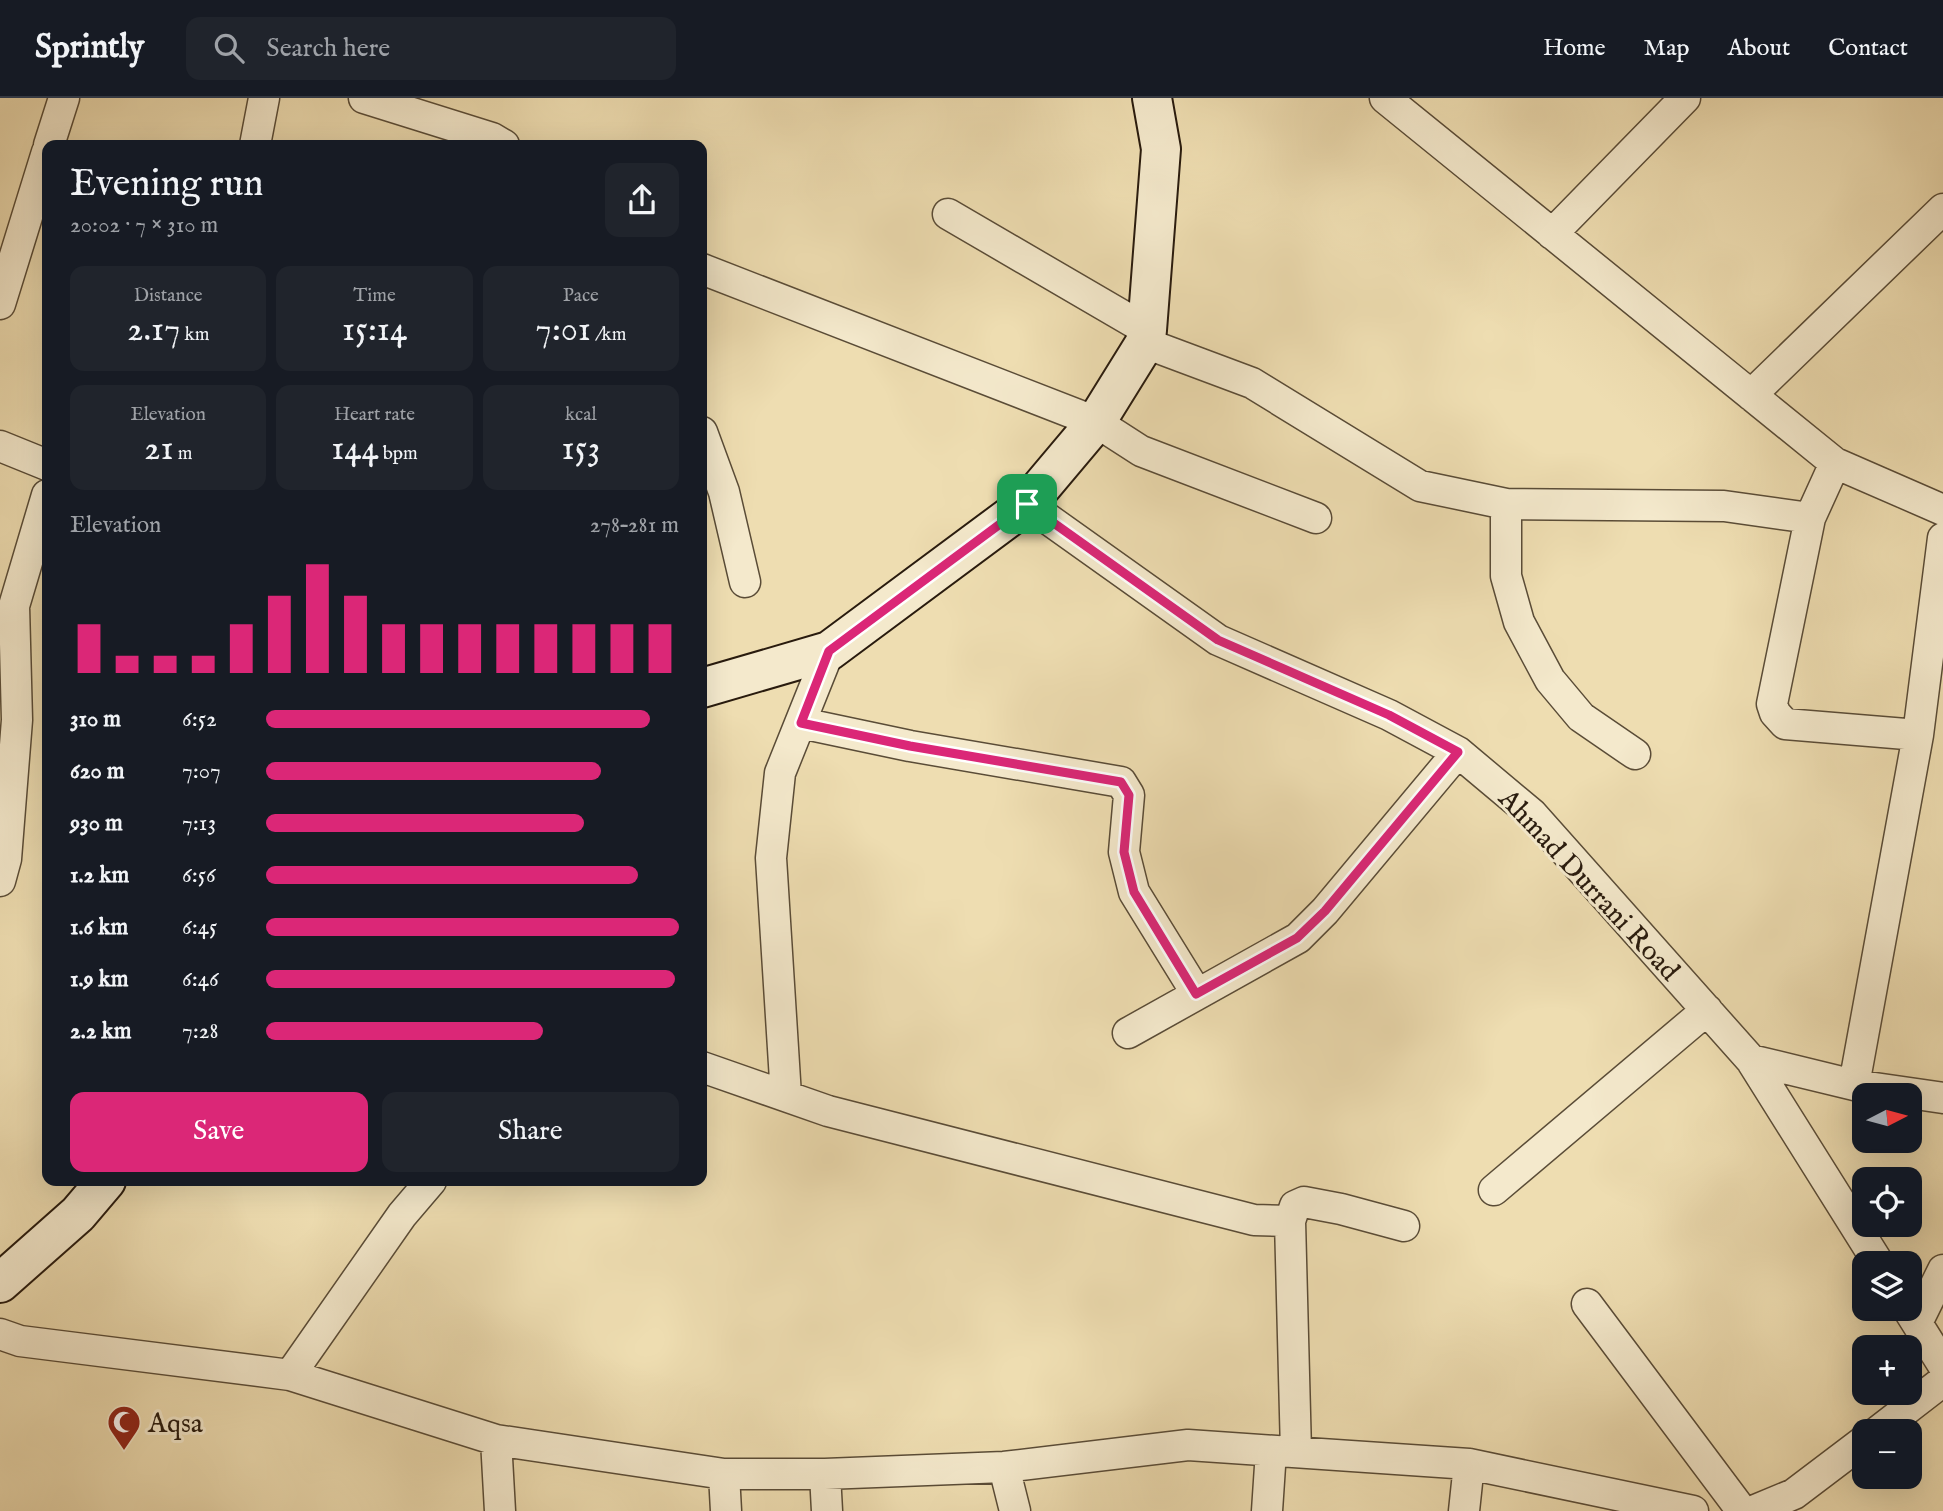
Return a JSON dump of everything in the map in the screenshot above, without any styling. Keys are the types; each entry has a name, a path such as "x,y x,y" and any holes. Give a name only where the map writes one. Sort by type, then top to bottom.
{"main road":[{"path":"707,687 829,651 1027,504 1096,422 1146,336 1161,149 1152,98"},
{"path":"0,1283 78,1214 102,1186"}],"street":[{"path":"51,140 64,98"},
{"path":"256,140 264,98"},
{"path":"364,98 495,140"},
{"path":"1385,98 1835,463 1943,510"},
{"path":"1552,234 1685,98"},
{"path":"0,304 42,168"},
{"path":"1751,395 1943,209"},
{"path":"948,214 1146,336 1252,383 1420,486 1506,504 1724,506 1810,518"},
{"path":"707,271 1096,422 1141,452 1316,518"},
{"path":"0,446 42,463"},
{"path":"707,446 724,492 745,582"},
{"path":"1835,463 1810,518 1772,704 1775,713 1785,724 1918,735"},
{"name":"Ahmad Durrani Road","path":"1027,504 1218,640 1389,715 1458,752 1532,814 1751,1060 1872,1251"},
{"path":"1506,504 1506,576 1519,622 1550,680 1581,718 1634,754"},
{"path":"0,881 6,859 17,720 14,606 42,512"},
{"path":"1854,1083 1918,735 1943,538"},
{"path":"786,1096 771,858 780,773 829,651"},
{"path":"801,723 910,746 1121,782 1129,795 1124,852 1134,892 1196,994"},
{"path":"1128,1032 1297,938 1325,911 1458,752"},
{"path":"1494,1190 1707,1010"},
{"path":"1751,1060 1852,1084"},
{"path":"707,1069 828,1111 1254,1220 1290,1221"},
{"path":"1922,1095 1943,1098"},
{"path":"290,1375 402,1215 427,1186"},
{"path":"1267,1511 1284,1452 1290,1221 1295,1206 1304,1202 1404,1226"},
{"path":"1922,1302 1943,1270"},
{"path":"1587,1304 1742,1511"},
{"path":"1916,1321 1943,1365"},
{"path":"0,1334 19,1340 290,1375 496,1440 724,1474 825,1474 1004,1467 1188,1445 1469,1464 1693,1511"},
{"path":"1894,1419 1943,1381"},
{"path":"496,1440 499,1511"},
{"path":"1753,1511 1794,1493 1852,1450"},
{"path":"1464,1511 1469,1464"},
{"path":"1004,1467 1015,1511"},
{"path":"724,1474 726,1511"},
{"path":"825,1474 827,1511"}],"place":[{"name":"Aqsa","path":"124,1452"}],"route":[{"path":"1027,504 1218,640 1389,715 1458,752 1325,911 1297,938 1196,994 1134,892 1124,852 1129,795 1121,782 910,746 801,723 829,651 1027,504"}]}
